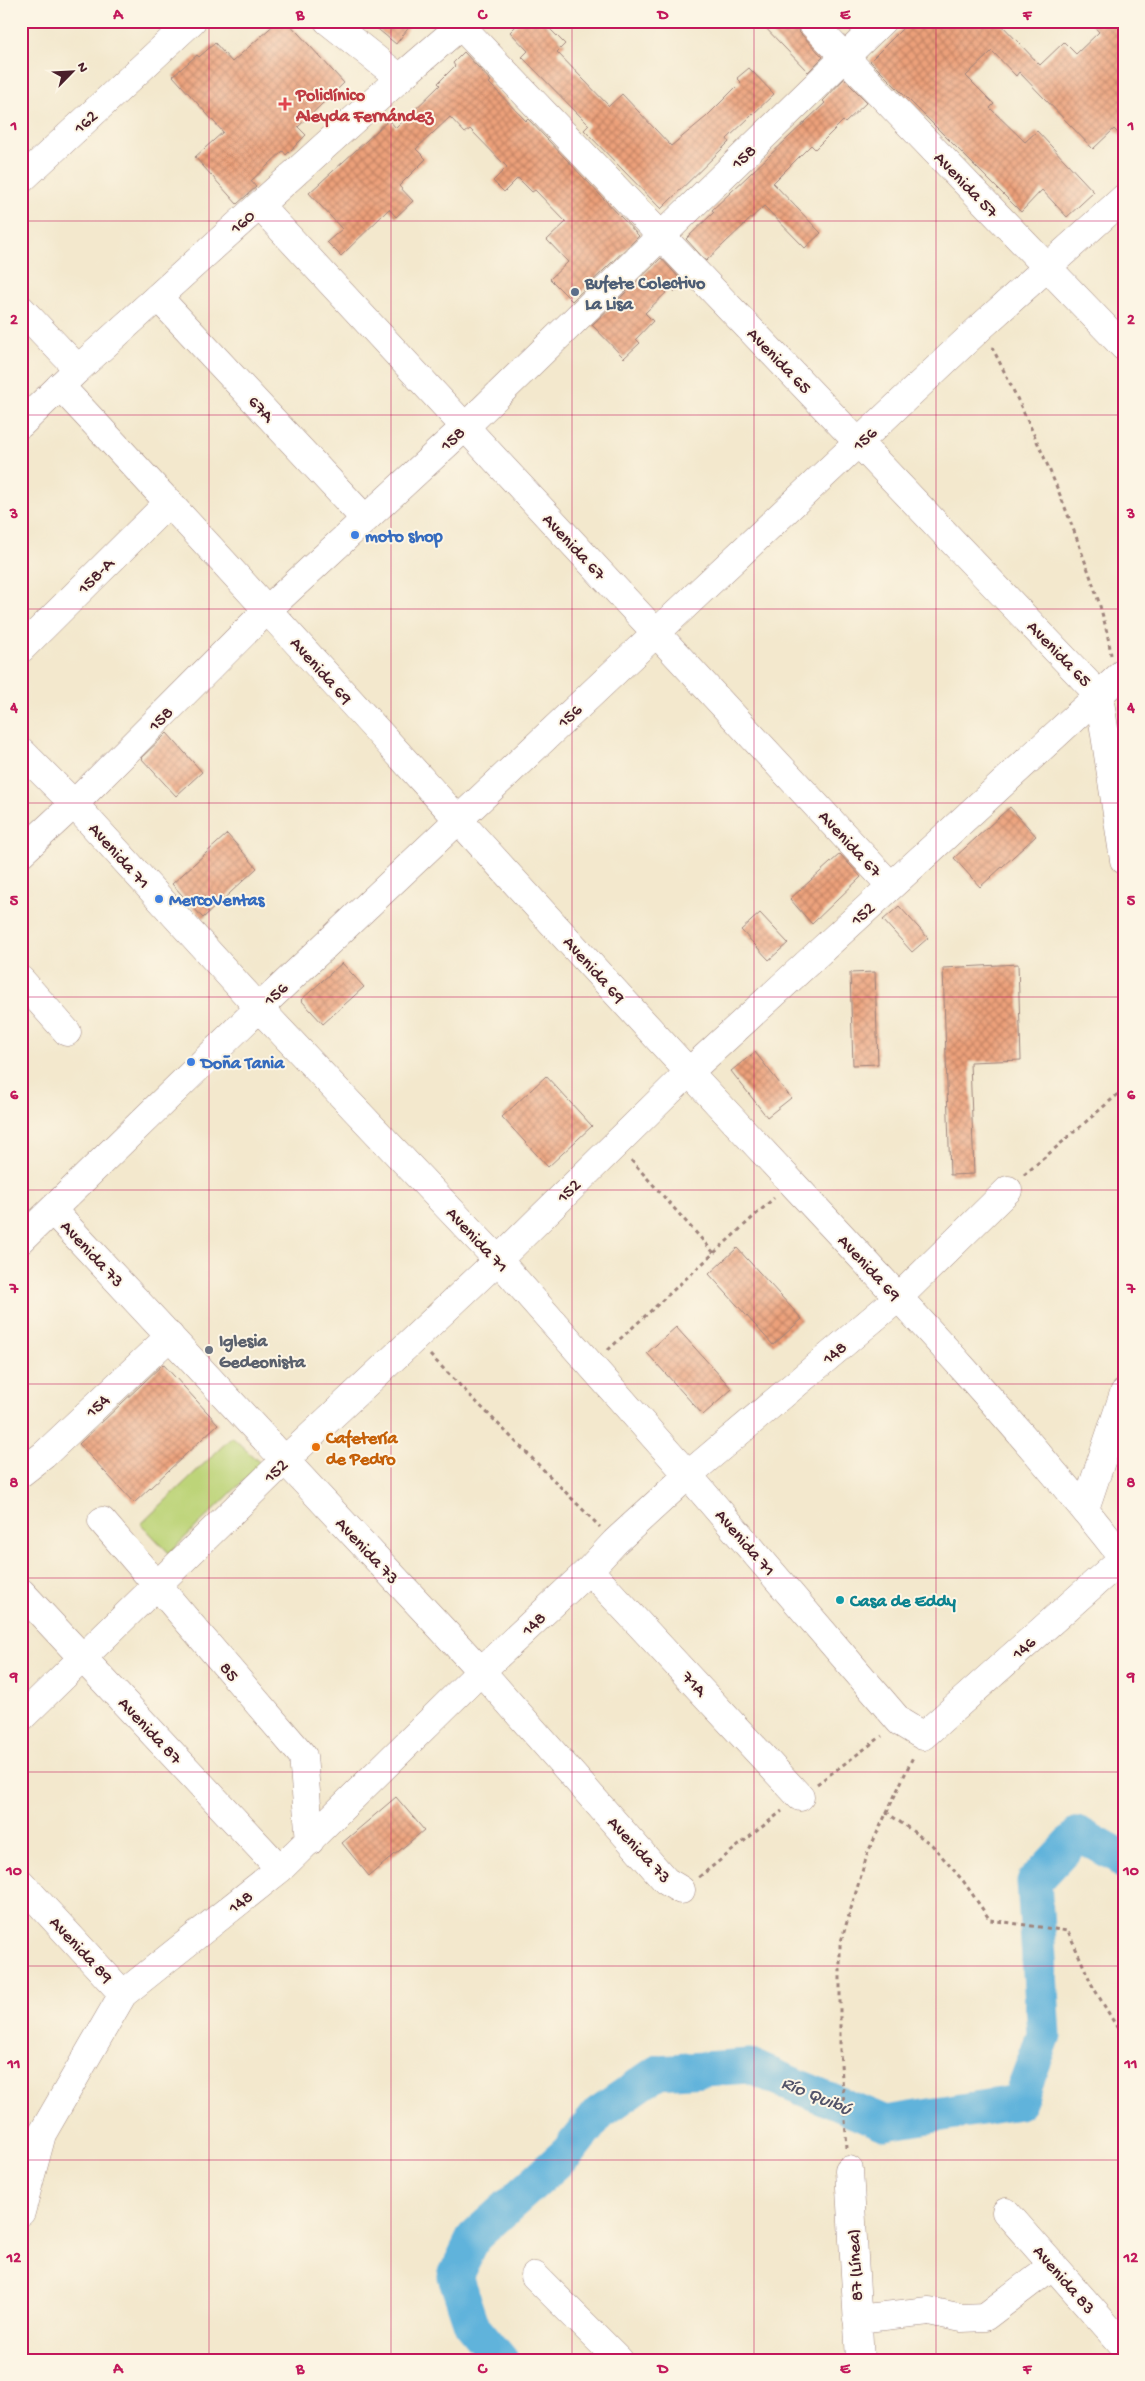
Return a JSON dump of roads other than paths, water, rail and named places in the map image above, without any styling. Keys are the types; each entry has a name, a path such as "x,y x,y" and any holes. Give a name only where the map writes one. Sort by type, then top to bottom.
{"street":[{"name":"162","path":"21,180 192,21"},
{"path":"328,21 400,78"},
{"name":"Avenida 57","path":"810,21 1124,347"},
{"name":"158","path":"21,853 74,804 267,610 465,427 882,21"},
{"name":"160","path":"21,424 158,297 400,78 464,23"},
{"name":"Avenida 65","path":"464,23 661,235 859,442 1113,682"},
{"name":"156","path":"21,1240 259,1008 982,326 1124,198"},
{"name":"Avenida 67","path":"260,206 891,886"},
{"name":"67A","path":"158,297 365,519"},
{"name":"Avenida 69","path":"21,309 69,378 169,502 689,1072 899,1297 1085,1509 1123,1558"},
{"name":"158-A","path":"21,649 169,502"},
{"path":"1113,682 1124,860"},
{"name":"152","path":"21,1718 85,1658 285,1460 498,1260 689,1072 1113,682"},
{"name":"Avenida 71","path":"21,751 74,804 259,1008 498,1260 688,1475 900,1722 923,1736"},
{"path":"21,980 67,1032"},
{"name":"148","path":"21,2212 42,2134 123,1994 280,1869 481,1671 589,1570 615,1542 688,1475 899,1297 1008,1190"},
{"name":"Avenida 73","path":"53,1210 481,1671 666,1880 681,1890"},
{"name":"154","path":"21,1473 44,1455 170,1336"},
{"path":"1085,1509 1124,1393"},
{"name":"85","path":"102,1521 302,1756 310,1841"},
{"name":"146","path":"923,1736 1123,1558"},
{"name":"71A","path":"589,1570 800,1797"},
{"name":"Avenida 87","path":"21,1592 85,1658 280,1869"},
{"name":"Avenida 89","path":"21,1883 123,1994"},
{"name":"87 (Línea)","path":"849,2170 860,2360"},
{"name":"Avenida 83","path":"1006,2212 1124,2346"},
{"path":"857,2319 929,2311 962,2318 985,2317 1053,2265"},
{"path":"535,2276 619,2360"}],"waterway":[{"name":"Río Quibú","path":"501,2360 471,2324 455,2276 474,2237 568,2152 599,2113 658,2072 749,2066 885,2123 1019,2102 1044,2035 1034,1882 1079,1834 1120,1857 1124,1862"}],"place":[{"name":"Policlínico Aleyda Fernández","path":"285,104"},
{"name":"Bufete Colectivo La Lisa","path":"575,292"},
{"name":"moto shop","path":"355,535"},
{"name":"MercoVentas","path":"159,899"},
{"name":"Doña Tania","path":"191,1062"},
{"name":"Iglesia Gedeonista","path":"209,1350"},
{"name":"Cafetería de Pedro","path":"316,1447"},
{"name":"Casa de Eddy","path":"840,1600"}]}
